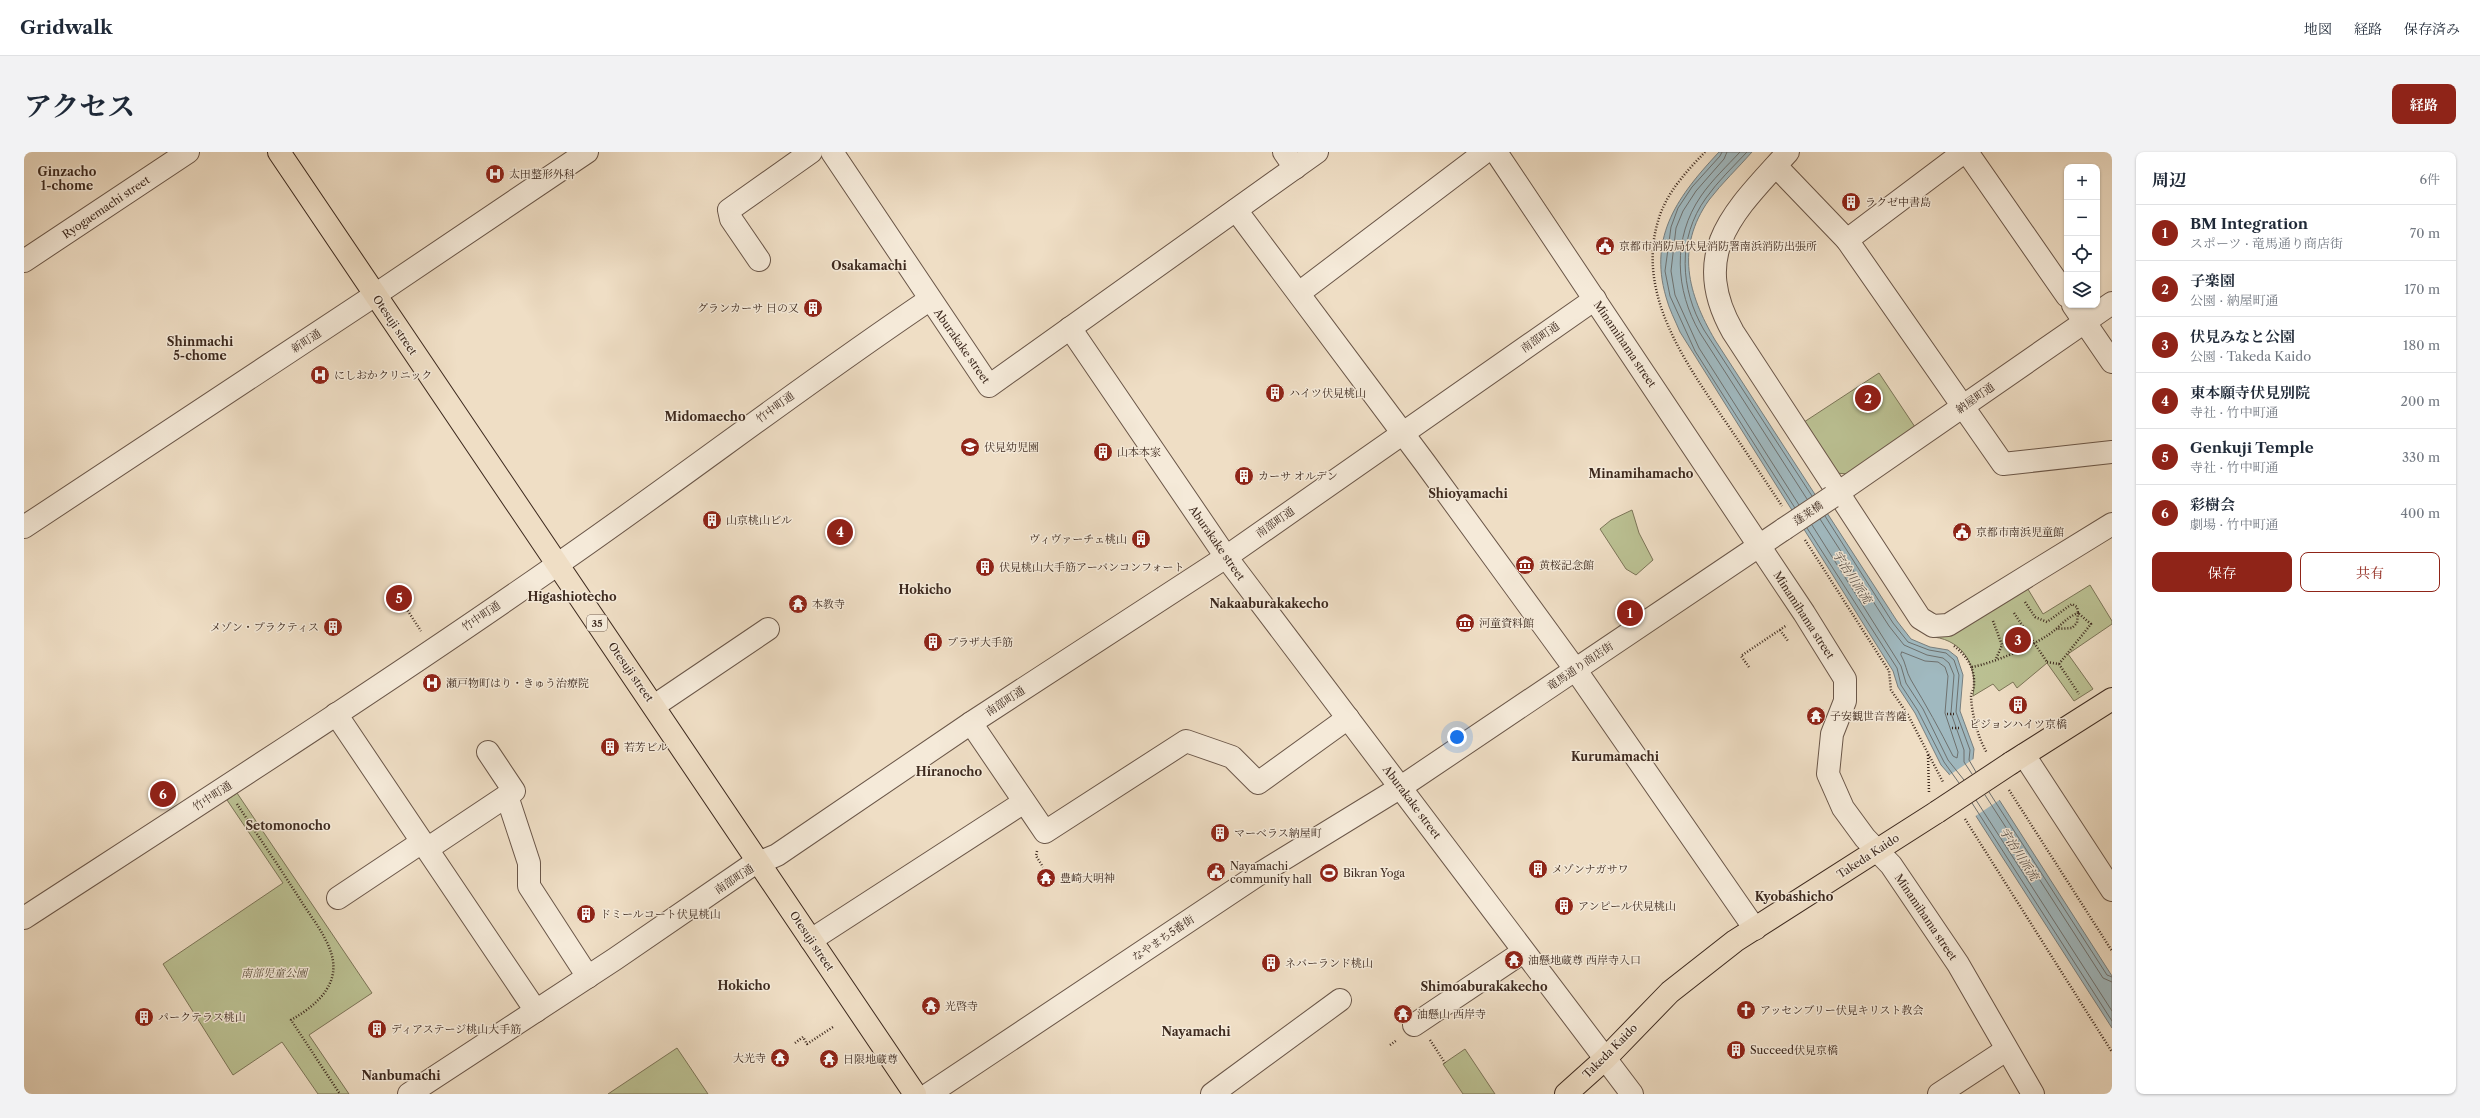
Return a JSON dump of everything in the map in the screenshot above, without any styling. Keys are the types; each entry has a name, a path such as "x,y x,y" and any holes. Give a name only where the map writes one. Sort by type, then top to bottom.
{"main road":[{"name":"Otesuji street","path":"279,152 915,1094"},
{"name":"Takeda Kaido","path":"1566,1094 1605,1059 1670,992 1711,958 2112,699"}],"street":[{"name":"Ryogaemachi street","path":"24,262 188,152"},
{"name":"新町通","path":"25,526 375,295 587,152"},
{"path":"760,260 731,220 729,210 811,152"},
{"name":"Aburakake street","path":"832,152 929,300 989,386 1070,328 1226,557 1401,787 1523,952 1632,1094"},
{"path":"1070,328 1236,210 1289,160 1318,152"},
{"path":"1299,293 1485,152"},
{"name":"Minamihama street","path":"1496,152 1804,614 1845,679 1845,701 1832,734 1828,774 1844,808 1865,838 1891,865 1958,964 2006,1050 2033,1094"},
{"path":"1847,240 1964,152"},
{"path":"1967,152 2064,292"},
{"path":"2112,452 2003,464 1847,240 1782,159 1738,207 1725,229 1716,257 1715,276 1718,296 1734,332 1835,495 1920,618 1933,626 1943,627 1953,623 2112,524"},
{"path":"1236,210 1299,293 1575,669 1755,929"},
{"name":"南部町通","path":"409,1094 588,977 749,867 777,855 971,723 1226,557 1594,299"},
{"name":"竹中町通","path":"24,918 226,787 557,565 843,358 929,300"},
{"name":"納屋町通","path":"1835,495 1962,407 2079,314 2112,303"},
{"path":"2079,314 2112,362"},
{"name":"蓬莱橋","path":"1785,520 1835,495"},
{"path":"1759,547 1785,520"},
{"name":"竜馬通り商店街","path":"1401,787 1759,547"},
{"path":"654,706 768,629"},
{"path":"336,714 536,1011"},
{"path":"971,723 1045,832 1186,741 1232,757 1258,783 1348,718"},
{"path":"338,898 514,791 488,752"},
{"path":"2018,759 2112,890"},
{"name":"なやまち5番街","path":"929,1094 1256,876 1401,787"},
{"path":"506,796 529,863 529,886 588,977"},
{"path":"810,940 1024,802"},
{"path":"1416,1024 1523,952"},
{"path":"1222,1091 1340,1000"},
{"path":"1939,1094 2006,1050"}],"path":[{"path":"1706,152 1684,175 1665,204 1655,235 1652,272 1665,320 1691,371 1785,520"},
{"path":"1803,538 1888,671 1891,690 1908,715 1946,787"},
{"path":"396,593 433,648"},
{"path":"2018,604 2024,600 2035,617 2047,622 2072,604 2077,607 2077,623 2072,628 2056,629"},
{"path":"2014,613 2047,662 2059,664 2091,712"},
{"path":"1972,667 1996,660 2024,648 2056,629 2067,618 2078,613"},
{"path":"2059,664 2091,624 2078,613"},
{"path":"1749,667 1741,656 1804,614"},
{"path":"1992,619 2002,645 2001,653 1996,660"},
{"path":"1780,630 1788,641"},
{"path":"1971,696 1974,719 1989,756"},
{"path":"1946,714 1954,714"},
{"path":"1952,728 1959,728"},
{"path":"1928,755 1928,789"},
{"path":"226,787 310,916 328,948 333,962 332,973 324,994 304,1012 291,1020 340,1094"},
{"path":"2008,789 2112,951"},
{"path":"1961,812 2112,1052"},
{"path":"1416,1024 1445,1063"},
{"path":"795,1043 803,1037 807,1044 832,1027"}],"green space":[{"path":"1879,373 1917,430 1850,474 1834,473 1801,424"},
{"path":"1632,510 1639,533 1653,560 1636,575 1626,569 1600,529 1611,520"},
{"path":"2023,581 2043,614 2090,585 2112,621 2112,624 2068,654 2093,689 2074,701 2047,663 2017,688 2013,682 1999,691 1993,684 1973,696 1973,675 1967,657 1953,644 1944,639 1934,637"},
{"name":"南部児童公園","path":"237,793 372,993 309,1035 349,1094 318,1094 282,1042 233,1075 163,964 283,883 227,800"},
{"path":"677,1048 708,1094 608,1094"},
{"path":"1465,1049 1495,1094 1463,1094 1443,1064"}],"water":[{"name":"宇治川派流","path":"1719,152 1752,152 1709,200 1698,218 1692,236 1689,253 1689,271 1692,288 1706,323 1715,340 1897,621 1911,639 1930,647 1948,650 1957,657 1963,675 1960,711 1974,749 1973,759 2112,976 2112,1028 1949,774 1941,765 1915,713 1898,687 1893,671 1680,332 1670,310 1661,275 1661,254 1664,235 1680,200 1704,168"}],"pier":[{"path":"1975,758 2001,799 1974,817 1948,776"}],"place":[{"name":"太田整形外科","path":"495,174"},
{"name":"ラクゼ中書島","path":"1851,202"},
{"name":"京都市消防局伏見消防署南浜消防出張所","path":"1605,246"},
{"name":"グランカーサ 日の又","path":"813,308"},
{"name":"にしおかクリニック","path":"320,375"},
{"name":"ハイツ伏見桃山","path":"1275,393"},
{"name":"子楽園","path":"1868,398"},
{"name":"伏見幼児園","path":"970,447"},
{"name":"山本本家","path":"1103,452"},
{"name":"カーサ オルデン","path":"1244,476"},
{"name":"山京桃山ビル","path":"712,520"},
{"name":"東本願寺伏見別院","path":"840,532"},
{"name":"京都市南浜児童館","path":"1962,532"},
{"name":"ヴィヴァーチェ桃山","path":"1141,539"},
{"name":"黄桜記念館","path":"1525,565"},
{"name":"伏見桃山大手筋アーバンコンフォート","path":"985,567"},
{"name":"Genkuji Temple","path":"399,598"},
{"name":"本教寺","path":"798,604"},
{"name":"BM Integration","path":"1630,613"},
{"name":"河童資料館","path":"1465,623"},
{"name":"メゾン・プラクティス","path":"333,627"},
{"name":"伏見みなと公園","path":"2018,640"},
{"name":"プラザ大手筋","path":"933,642"},
{"name":"瀬戸物町はり・きゅう治療院","path":"432,683"},
{"name":"ピジョンハイツ京橋","path":"2018,705"},
{"name":"子安観世音菩薩","path":"1816,716"},
{"name":"若芳ビル","path":"610,747"},
{"name":"彩樹会","path":"163,794"},
{"name":"マーベラス納屋町","path":"1220,833"},
{"name":"メゾンナガサワ","path":"1538,869"},
{"name":"Nayamachi community hall","path":"1216,872"},
{"name":"Bikran Yoga","path":"1329,873"},
{"name":"豊崎大明神","path":"1046,878"},
{"name":"アンピール伏見桃山","path":"1564,906"},
{"name":"ドミールコート伏見桃山","path":"586,914"},
{"name":"油懸地蔵尊 西岸寺入口","path":"1514,960"},
{"name":"ネバーランド桃山","path":"1271,963"},
{"name":"光啓寺","path":"931,1006"},
{"name":"アッセンブリー伏見キリスト教会","path":"1746,1010"},
{"name":"油懸山 西岸寺","path":"1403,1014"},
{"name":"パークテラス桃山","path":"144,1017"},
{"name":"ディアステージ桃山大手筋","path":"377,1029"},
{"name":"Succeed伏見京橋","path":"1736,1050"},
{"name":"大光寺","path":"780,1058"},
{"name":"日限地蔵尊","path":"829,1059"}],"district":[{"name":"Ginzacho 1-chome","path":"67,179"},
{"name":"Osakamachi","path":"869,266"},
{"name":"Shinmachi 5-chome","path":"200,349"},
{"name":"Midomaecho","path":"705,417"},
{"name":"Minamihamacho","path":"1641,474"},
{"name":"Shioyamachi","path":"1468,494"},
{"name":"Hokicho","path":"925,590"},
{"name":"Higashiotecho","path":"572,597"},
{"name":"Nakaaburakakecho","path":"1269,604"},
{"name":"Kurumamachi","path":"1615,757"},
{"name":"Hiranocho","path":"949,772"},
{"name":"Setomonocho","path":"288,826"},
{"name":"Kyobashicho","path":"1794,897"},
{"name":"Hokicho","path":"744,986"},
{"name":"Shimoaburakakecho","path":"1484,987"},
{"name":"Nayamachi","path":"1196,1032"},
{"name":"Nanbumachi","path":"401,1076"}]}
